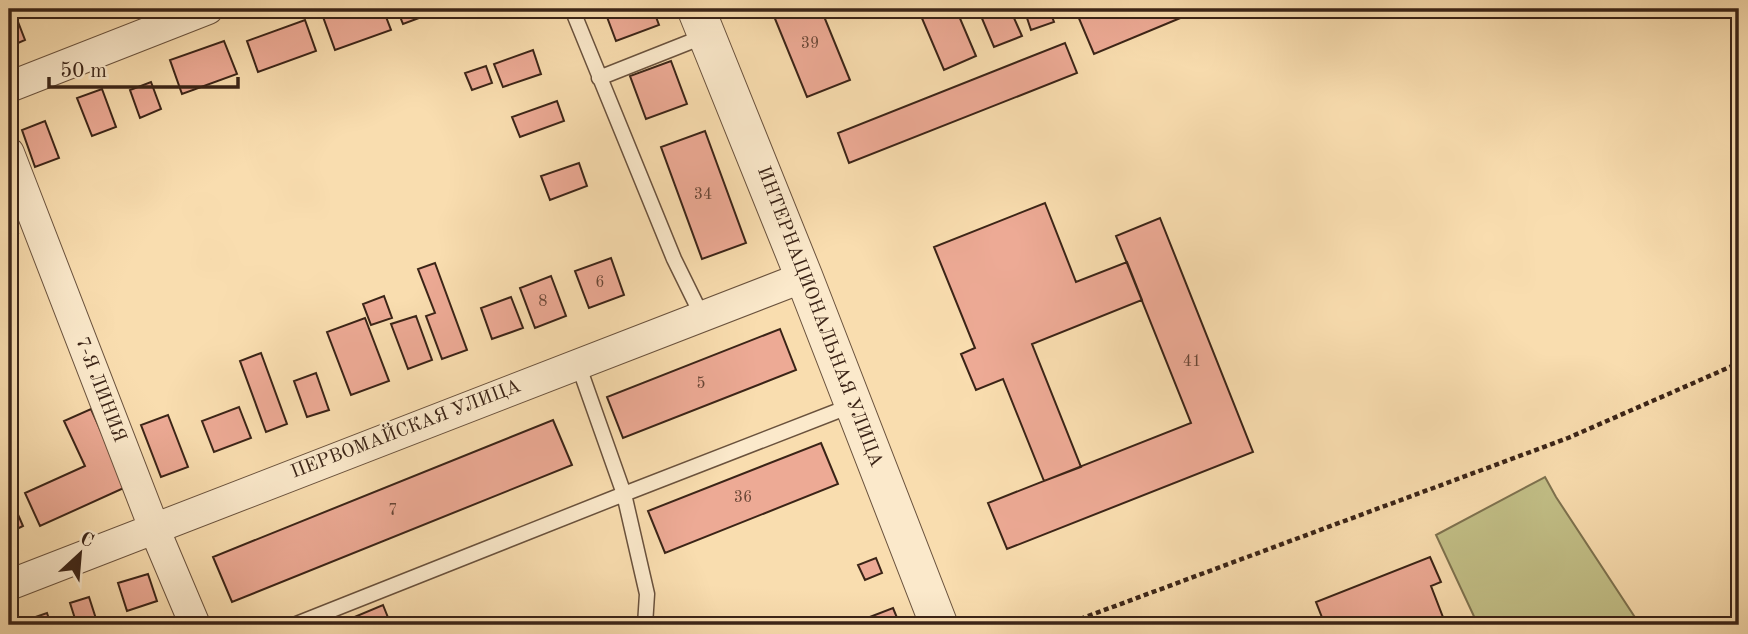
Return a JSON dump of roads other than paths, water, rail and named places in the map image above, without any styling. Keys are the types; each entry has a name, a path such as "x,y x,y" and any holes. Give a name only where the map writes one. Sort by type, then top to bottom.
{"street":[{"path":"9,88 208,9"},
{"name":"ИНТЕРНАЦИОНАЛЬНАЯ УЛИЦА","path":"701,22 804,277 939,625"},
{"name":"7-Я ЛИНИЯ","path":"9,153 154,527 195,625"},
{"name":"ПЕРВОМАЙСКАЯ УЛИЦА","path":"9,585 804,277"}],"lane":[{"path":"572,9 674,258 702,316"},
{"path":"598,78 701,22"},
{"path":"578,364 624,494 648,594 645,625"},
{"path":"294,625 321,621 624,494 854,405"}]}
